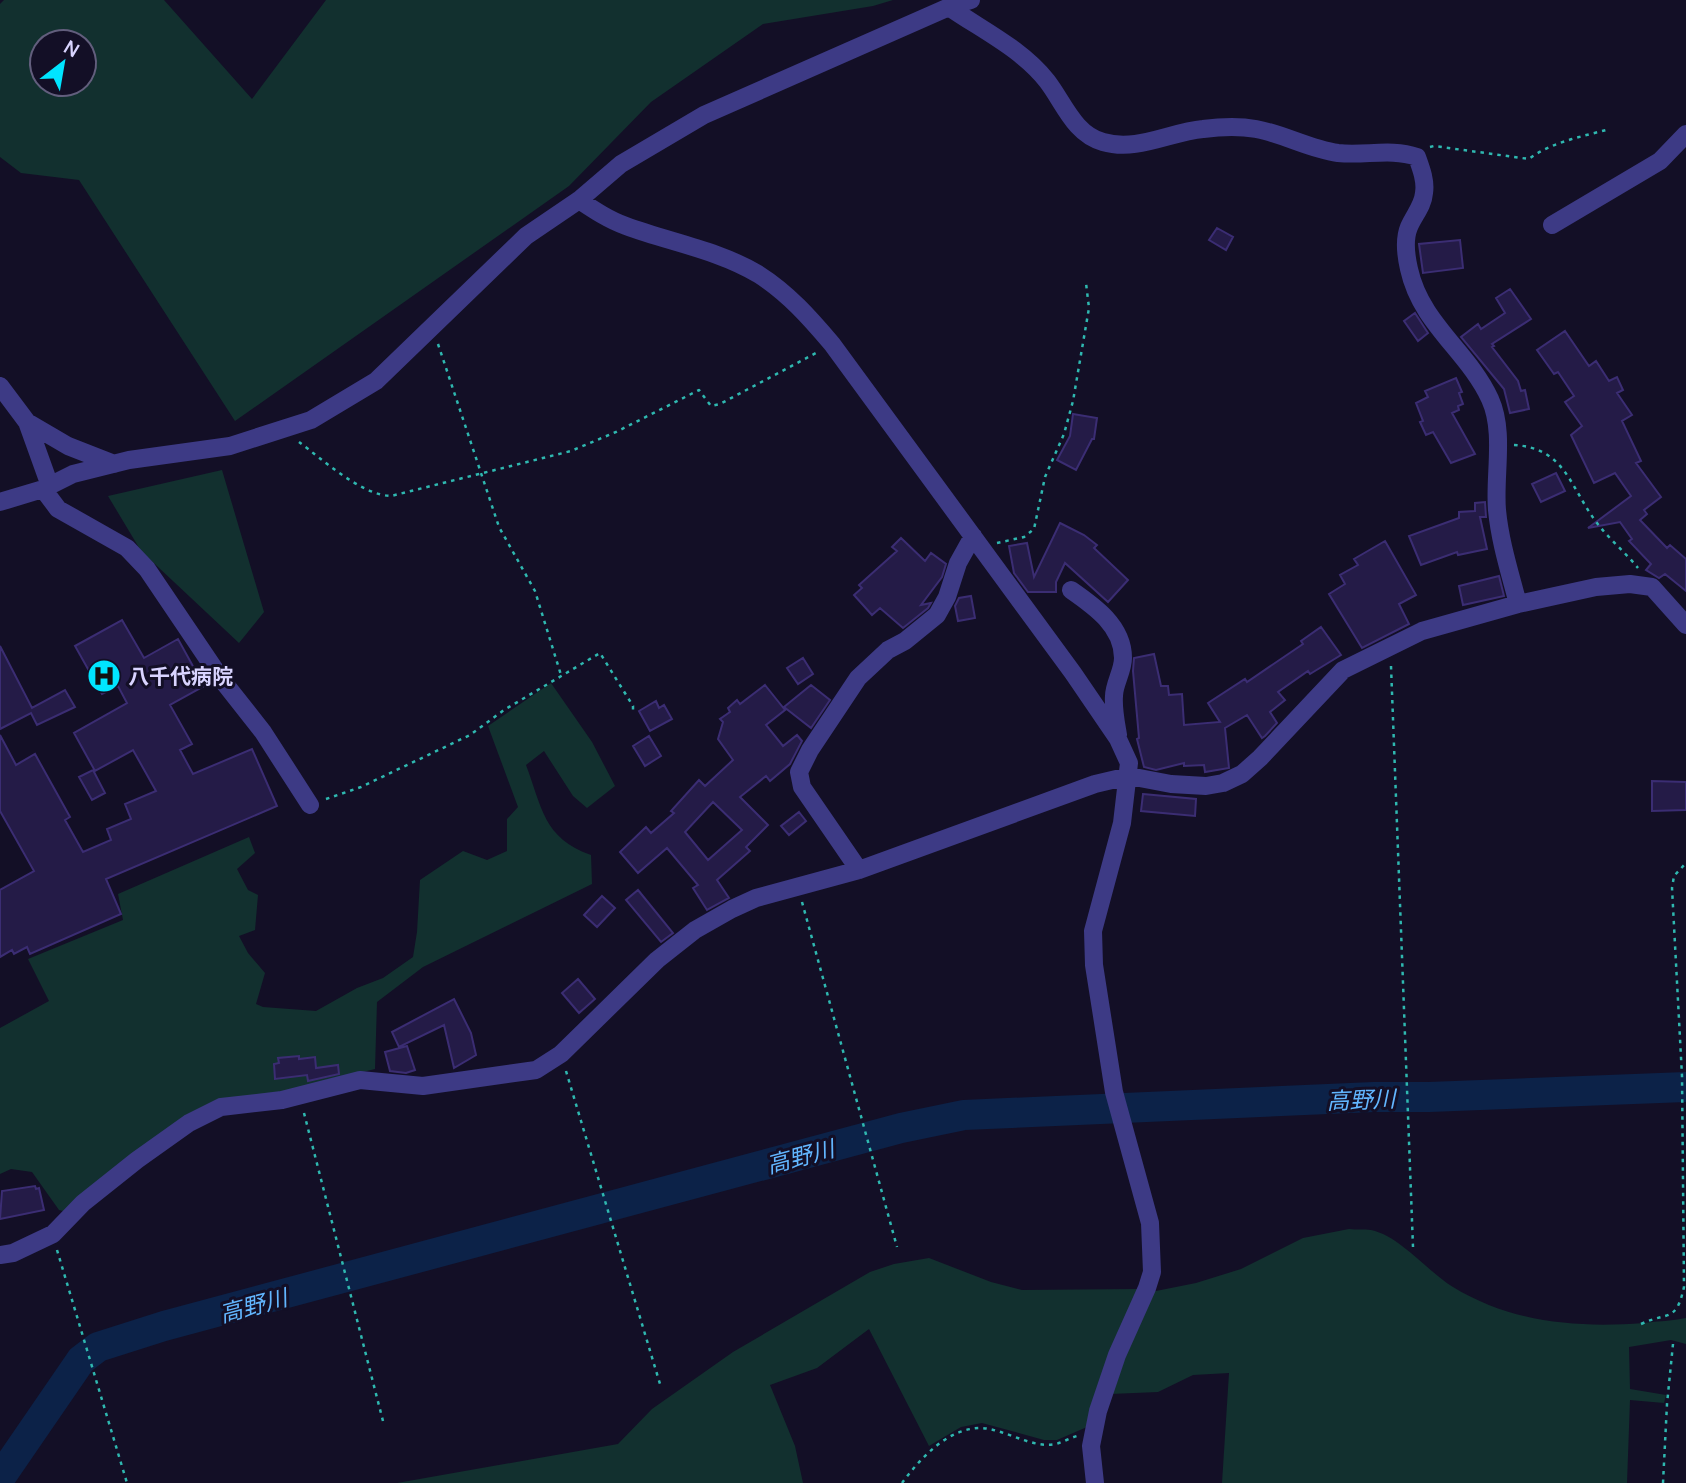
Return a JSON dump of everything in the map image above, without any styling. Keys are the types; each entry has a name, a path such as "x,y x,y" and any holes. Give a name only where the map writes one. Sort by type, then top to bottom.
{"street":[{"path":"0,502 47,487 73,474 114,464 230,446 311,420 376,381 526,236 579,200 621,164 704,115 971,0"},
{"path":"949,8 1026,59 1087,135 1104,142 1121,145 1150,142 1202,129 1254,128 1323,150 1341,153 1402,152 1417,157 1423,172 1425,192 1408,229 1408,268 1426,313 1490,399 1496,418 1497,511 1518,604"},
{"path":"1552,225 1660,161 1686,134"},
{"path":"579,200 624,226 698,248 757,274 801,307 832,344 1073,673 1118,739 1129,763 1122,822 1093,931 1094,965 1114,1092 1150,1223 1152,1272 1117,1354 1093,1430 1091,1446 1095,1483"},
{"path":"0,386 27,422 47,487 58,509 127,548 147,569 222,680 263,732 310,805"},
{"path":"27,422 68,446 114,464"},
{"path":"859,870 802,787 799,772 810,750 859,678 881,656 937,615 947,597 958,563 976,542"},
{"path":"0,1255 53,1234 83,1203 136,1160 189,1124 221,1107 299,1096 360,1080 423,1086 536,1070 561,1054 657,960 695,930 756,898 859,870 1095,784 1129,776 1171,784 1206,786 1223,783 1242,774 1274,744 1343,670 1422,631 1518,604 1596,587 1630,584 1652,587 1686,625"},
{"path":"1071,590 1097,608 1112,625 1119,643 1123,659 1114,696 1118,739"}],"path":[{"path":"1417,157 1422,151 1434,146 1530,159 1538,152 1610,129"},
{"path":"976,542 1024,537 1034,529 1045,477 1064,434 1073,401 1089,308 1086,283"},
{"path":"433,328 499,527 535,591 561,676"},
{"path":"282,430 377,496 391,496 571,451 616,432 699,390 711,406 720,404 832,344"},
{"path":"1496,443 1532,446 1559,463 1583,505 1652,587"},
{"path":"1390,646 1413,1247"},
{"path":"310,805 361,787 470,735 503,710 600,653 633,706 633,713"},
{"path":"1641,1324 1670,1316 1680,1306 1684,1287 1682,1076 1672,888 1674,876 1686,863"},
{"path":"797,886 897,1247"},
{"path":"561,1054 660,1384"},
{"path":"299,1096 384,1425"},
{"path":"53,1234 127,1483"},
{"path":"1663,1483 1673,1343"},
{"path":"902,1483 936,1446 964,1430 982,1428 1044,1444 1055,1444 1093,1430"}],"green space":[{"path":"4,0 164,0 252,99 326,0 893,0 873,6 763,24 651,102 569,186 235,421 79,180 21,173 0,157 0,4"},
{"path":"222,470 264,612 239,643 141,551 108,496"},
{"path":"551,683 592,742 615,786 587,808 573,796 544,751 526,765 546,819 563,840 591,855 592,884 423,967 377,1002 375,1069 261,1097 219,1102 67,1212 59,1210 32,1172 11,1169 0,1174 0,1028 49,1001 28,959 123,920 118,894 249,837 255,853 237,869 248,890 258,895 255,930 239,936 248,953 265,973 256,1004 263,1007 316,1011 357,988 383,978 413,957 420,880 463,851 487,860 507,851 507,819 518,807 488,726"},
{"path":"1349,1229 1371,1230 1393,1239 1453,1287 1498,1309 1522,1316 1594,1325 1686,1318 1686,1344 1671,1340 1629,1347 1630,1389 1666,1395 1664,1403 1630,1400 1627,1483 1222,1483 1229,1373 1193,1375 1158,1392 1110,1394 1151,1292 1196,1283 1241,1269 1303,1238"},
{"path":"929,1258 991,1282 1022,1290 1139,1289 1087,1427 1057,1440 1044,1440 982,1423 961,1427 929,1446 869,1329 817,1368 770,1385 795,1446 803,1483 397,1483 618,1444 652,1409 733,1352 870,1272 894,1264"}],"building":[{"path":"1217,228 1233,237 1226,250 1209,240"},
{"path":"1460,240 1463,268 1423,273 1419,244"},
{"path":"1510,289 1531,319 1492,344 1518,381 1521,391 1525,390 1529,409 1510,413 1504,389 1461,337 1478,324 1481,329 1505,313 1496,298"},
{"path":"1415,313 1428,333 1418,341 1404,321"},
{"path":"1565,331 1589,366 1596,361 1609,381 1617,377 1623,390 1617,393 1632,415 1622,421 1641,461 1636,463 1661,497 1644,510 1647,514 1640,520 1667,548 1670,545 1686,559 1686,591 1665,574 1659,578 1646,570 1651,564 1629,541 1632,539 1620,522 1588,528 1631,496 1615,473 1594,483 1571,435 1582,426 1565,402 1574,396 1558,372 1554,374 1537,350"},
{"path":"1456,378 1462,392 1459,393 1463,404 1458,406 1459,410 1452,413 1475,454 1451,463 1433,432 1426,435 1416,403 1428,397 1425,391"},
{"path":"1073,414 1097,418 1094,439 1076,470 1057,460 1070,436"},
{"path":"1556,473 1565,491 1541,502 1532,484"},
{"path":"1485,502 1486,517 1480,517 1487,549 1458,555 1457,552 1421,565 1409,536 1459,518 1459,512 1475,511 1475,503"},
{"path":"1060,523 1097,545 1094,548 1128,580 1108,602 1065,563 1056,582 1056,592 1028,592 1014,573 1009,546 1027,543 1034,577"},
{"path":"901,538 925,561 931,553 946,564 942,577 921,605 931,603 928,608 903,628 880,608 872,615 854,595 862,588 859,585 897,551 892,547"},
{"path":"1385,541 1416,595 1399,604 1409,624 1362,648 1329,594 1345,584 1340,575 1358,565 1354,559"},
{"path":"1499,576 1504,596 1463,605 1459,586"},
{"path":"971,596 975,618 958,621 955,606 959,598"},
{"path":"122,620 144,658 178,639 204,686 170,705 192,744 180,750 193,774 252,749 277,806 106,879 121,914 30,954 27,947 14,954 12,950 0,957 0,890 34,871 0,811 0,735 16,765 35,754 70,817 65,820 83,852 111,840 107,829 131,819 125,804 156,791 133,750 95,771 74,733 127,703 118,686 102,694 75,646"},
{"path":"1321,627 1341,655 1310,674 1308,671 1278,692 1285,700 1270,712 1277,723 1262,738 1247,715 1225,728 1229,768 1205,772 1204,765 1184,766 1184,763 1156,770 1144,767 1137,739 1134,658 1154,654 1161,686 1168,686 1169,695 1182,694 1184,725 1220,722 1208,703 1245,679 1247,682 1303,644 1301,641"},
{"path":"0,646 32,708 65,690 75,707 37,725 31,713 0,729"},
{"path":"803,658 813,674 798,684 787,668"},
{"path":"765,685 785,710 766,725 783,746 797,735 802,741 790,764 770,781 766,776 740,797 768,825 746,847 750,851 717,880 729,898 707,910 693,888 698,885 667,848 638,873 620,852 646,827 651,833 674,813 671,811 699,780 705,786 733,760 718,739 723,722 720,719 730,712 728,708 737,700 740,704","holes":["713,802 742,830 708,860 685,832"]},
{"path":"811,685 830,700 811,728 784,707"},
{"path":"656,701 659,708 664,705 672,719 650,731 639,711"},
{"path":"649,736 661,756 645,766 633,746"},
{"path":"93,770 105,793 92,800 79,777"},
{"path":"1652,781 1686,782 1686,810 1652,811"},
{"path":"1143,794 1196,799 1195,816 1141,811"},
{"path":"799,812 806,821 789,835 781,826"},
{"path":"638,890 673,933 661,942 626,900"},
{"path":"602,896 615,908 597,927 584,915"},
{"path":"578,979 595,999 579,1013 562,993"},
{"path":"454,999 471,1033 476,1055 454,1068 444,1025 399,1047 392,1032"},
{"path":"407,1046 415,1070 406,1073 390,1071 385,1052"},
{"path":"299,1056 299,1059 315,1057 316,1068 338,1065 339,1074 308,1081 307,1075 275,1079 274,1064 279,1063 278,1058"},
{"path":"35,1186 36,1189 39,1188 44,1210 0,1219 2,1191"}],"waterway":[{"name":"高野川","path":"0,1478 81,1360 98,1347 164,1326 901,1128 964,1115 1686,1087"}],"place":[{"name":"八千代病院","path":"104,676"}]}
